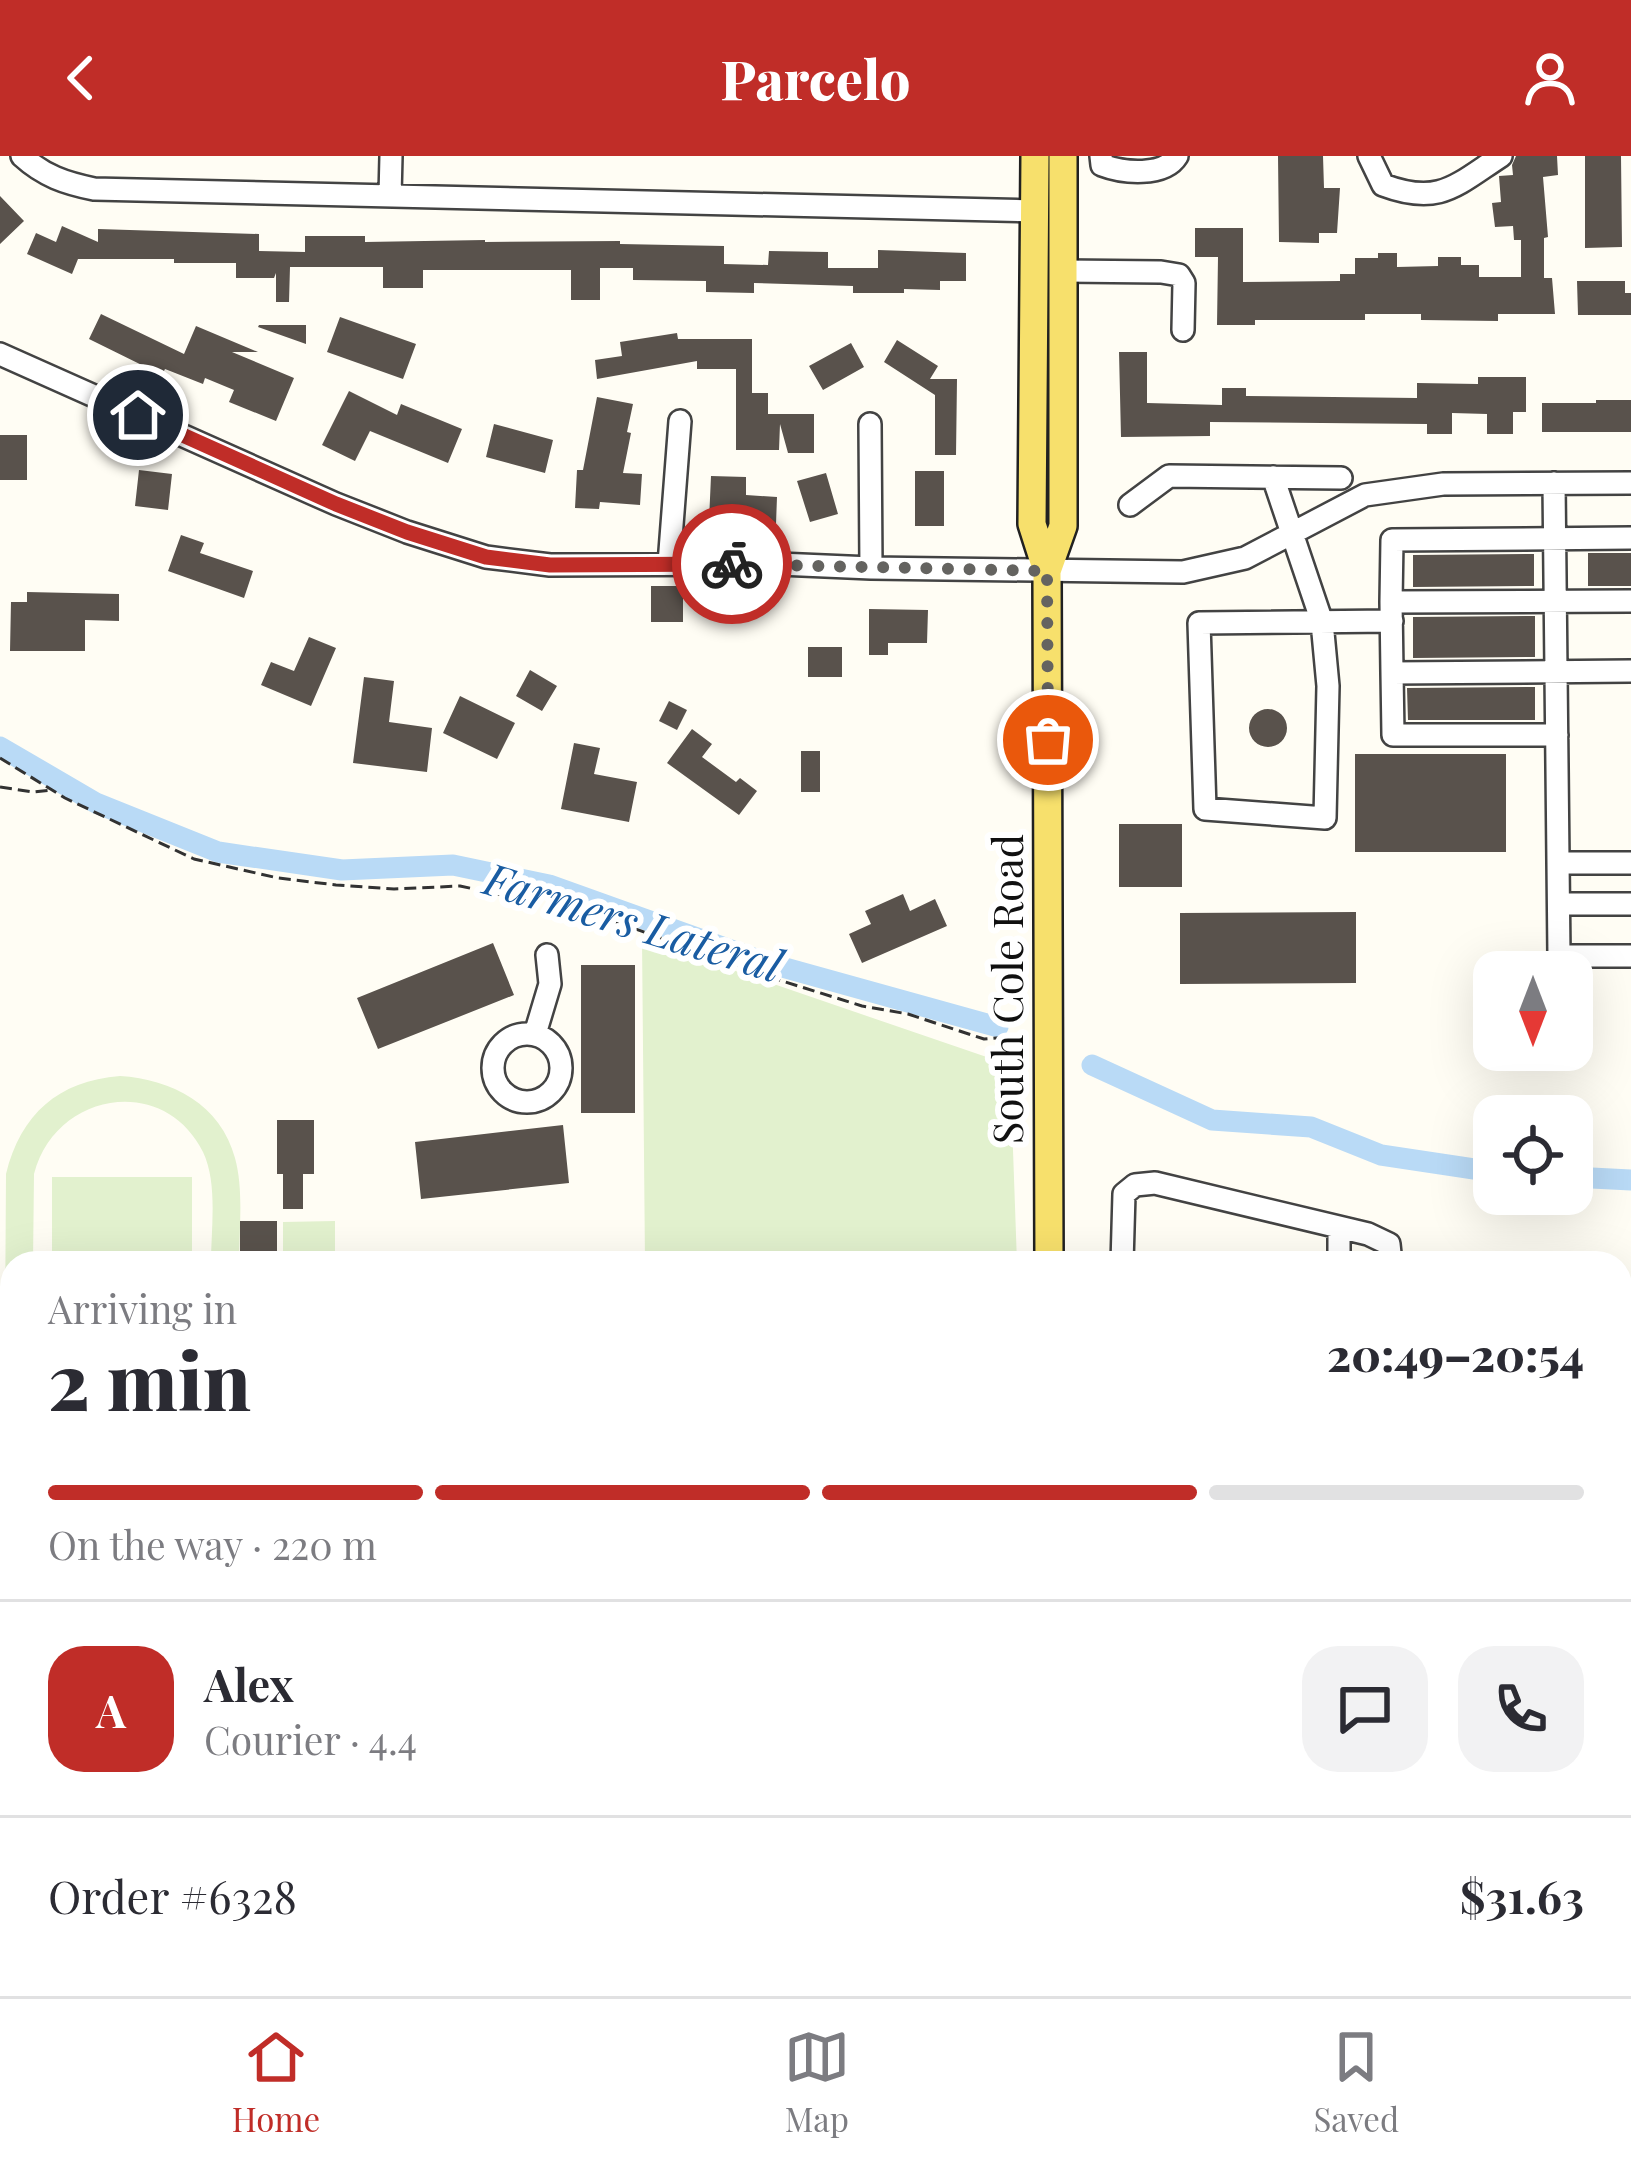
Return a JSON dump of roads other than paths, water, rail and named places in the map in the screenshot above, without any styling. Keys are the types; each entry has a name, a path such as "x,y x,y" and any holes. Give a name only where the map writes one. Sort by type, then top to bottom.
{"main road":[{"name":"South Cole Road","path":"1035,156 1033,524 1047,571 1049,1251"},
{"name":"South Cole Road","path":"1047,571 1063,526 1064,156"}],"street":[{"path":"22,156 64,183 94,189 1035,211"},
{"path":"390,196 391,156"},
{"path":"1101,156 1102,165 1115,170 1164,169 1177,156"},
{"path":"1369,156 1383,185 1408,194 1452,188 1501,156"},
{"path":"1064,271 1179,275 1184,283 1183,330"},
{"path":"0,354 407,532 486,557 550,565 1183,572 1245,558 1365,496 1443,484 1631,483"},
{"path":"669,564 680,421"},
{"path":"870,424 871,568"},
{"path":"1130,505 1169,476 1341,478"},
{"path":"1273,477 1322,622 1328,686 1325,818 1204,809 1199,623 1322,622 1392,611 1631,602"},
{"path":"1554,483 1559,956 1631,956"},
{"path":"1557,735 1393,734 1392,540 1631,538"},
{"path":"1392,673 1631,671"},
{"path":"1558,862 1631,863"},
{"path":"1559,904 1631,904"},
{"path":"535,1034 550,984 548,955"},
{"path":"1122,1251 1124,1194 1136,1185 1155,1184 1368,1234 1389,1244 1390,1251"},
{"path":"1339,1228 1339,1251"}],"waterway":[{"name":"Farmers Lateral","path":"0,747 96,803 218,852 342,870 453,865 549,885 764,962 998,1027"},
{"name":"Farmers Lateral","path":"1092,1065 1212,1120 1311,1127 1381,1155 1473,1169"},
{"name":"Farmers Lateral","path":"1593,1178 1631,1180"}]}
